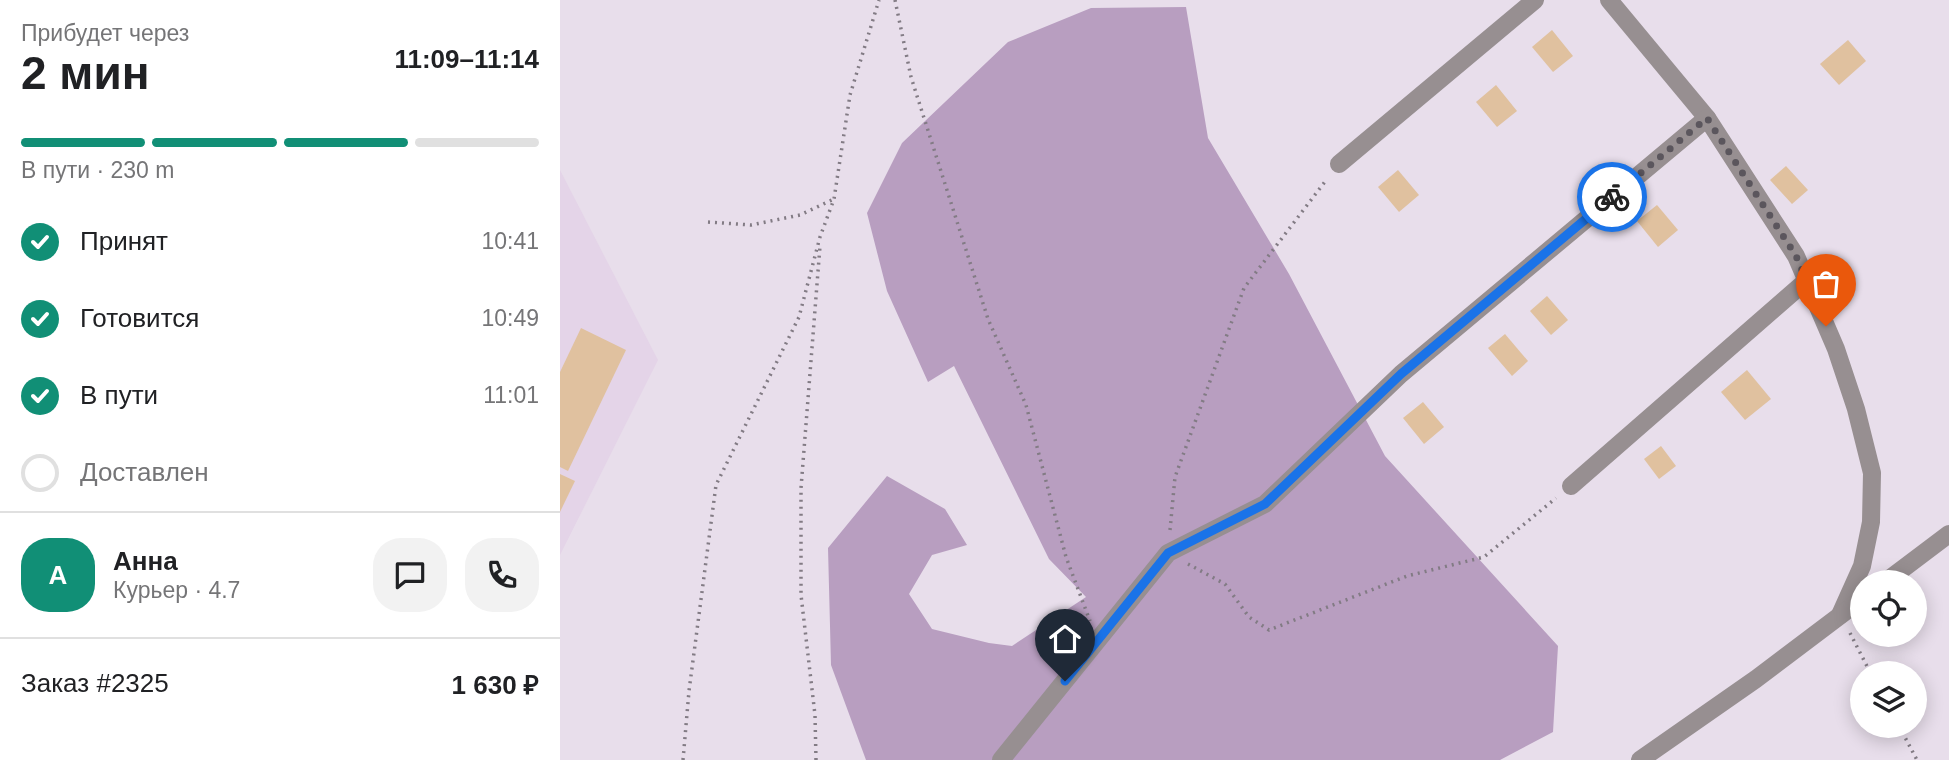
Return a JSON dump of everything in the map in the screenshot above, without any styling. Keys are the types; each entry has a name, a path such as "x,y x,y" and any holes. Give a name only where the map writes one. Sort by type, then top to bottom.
{"street":[{"path":"1339,164 1535,0"},
{"path":"1609,0 1707,118 1796,256 1840,361 1856,409 1872,473 1871,522 1862,566 1840,615"},
{"path":"1001,760 1168,553 1265,504 1401,374 1707,118"},
{"path":"1571,486 1806,281"},
{"path":"1901,570 1949,534"},
{"path":"1640,760 1756,679 1850,608"}],"path":[{"path":"683,760 689,691 716,485 799,317 820,237 834,199 850,95 879,0"},
{"path":"895,0 911,77 988,319 1026,405 1066,557 1097,642"},
{"path":"1339,164 1244,288 1175,477 1168,553 1225,584 1249,617 1269,630 1407,576 1484,558 1571,486"},
{"path":"708,222 751,225 800,215 834,199"},
{"path":"816,760 815,715 801,595 801,488 820,237"},
{"path":"1840,615 1864,661"},
{"path":"1905,738 1917,760"}],"shaded area":[{"path":"1186,7 1208,138 1289,274 1385,456 1558,646 1553,732 1500,760 866,760 831,665 828,548 887,476 945,509 967,545 932,555 909,594 932,629 1012,646 1086,597 1049,559 954,366 928,382 887,291 867,213 902,143 1008,42 1091,8"},
{"path":"560,170 658,360 560,555"}],"building":[{"path":"1552,30 1573,56 1553,72 1532,47"},
{"path":"1848,40 1866,61 1839,85 1820,64"},
{"path":"1496,85 1517,111 1497,127 1476,102"},
{"path":"1786,166 1808,190 1792,204 1770,180"},
{"path":"1398,170 1419,195 1399,212 1378,187"},
{"path":"1657,205 1678,230 1658,247 1637,221"},
{"path":"1547,296 1568,320 1551,335 1530,311"},
{"path":"581,328 626,350 568,471 560,467 560,372"},
{"path":"1505,334 1528,361 1512,376 1488,348"},
{"path":"1747,370 1771,399 1745,420 1721,392"},
{"path":"1423,402 1444,427 1424,444 1403,418"},
{"path":"1661,446 1676,466 1659,479 1644,459"},
{"path":"560,474 575,481 560,512"}],"way so far":[{"path":"1612,197 1707,118 1796,256 1826,326"}],"route":[{"path":"1065,681 1168,553 1265,504 1401,374 1612,197"}]}
